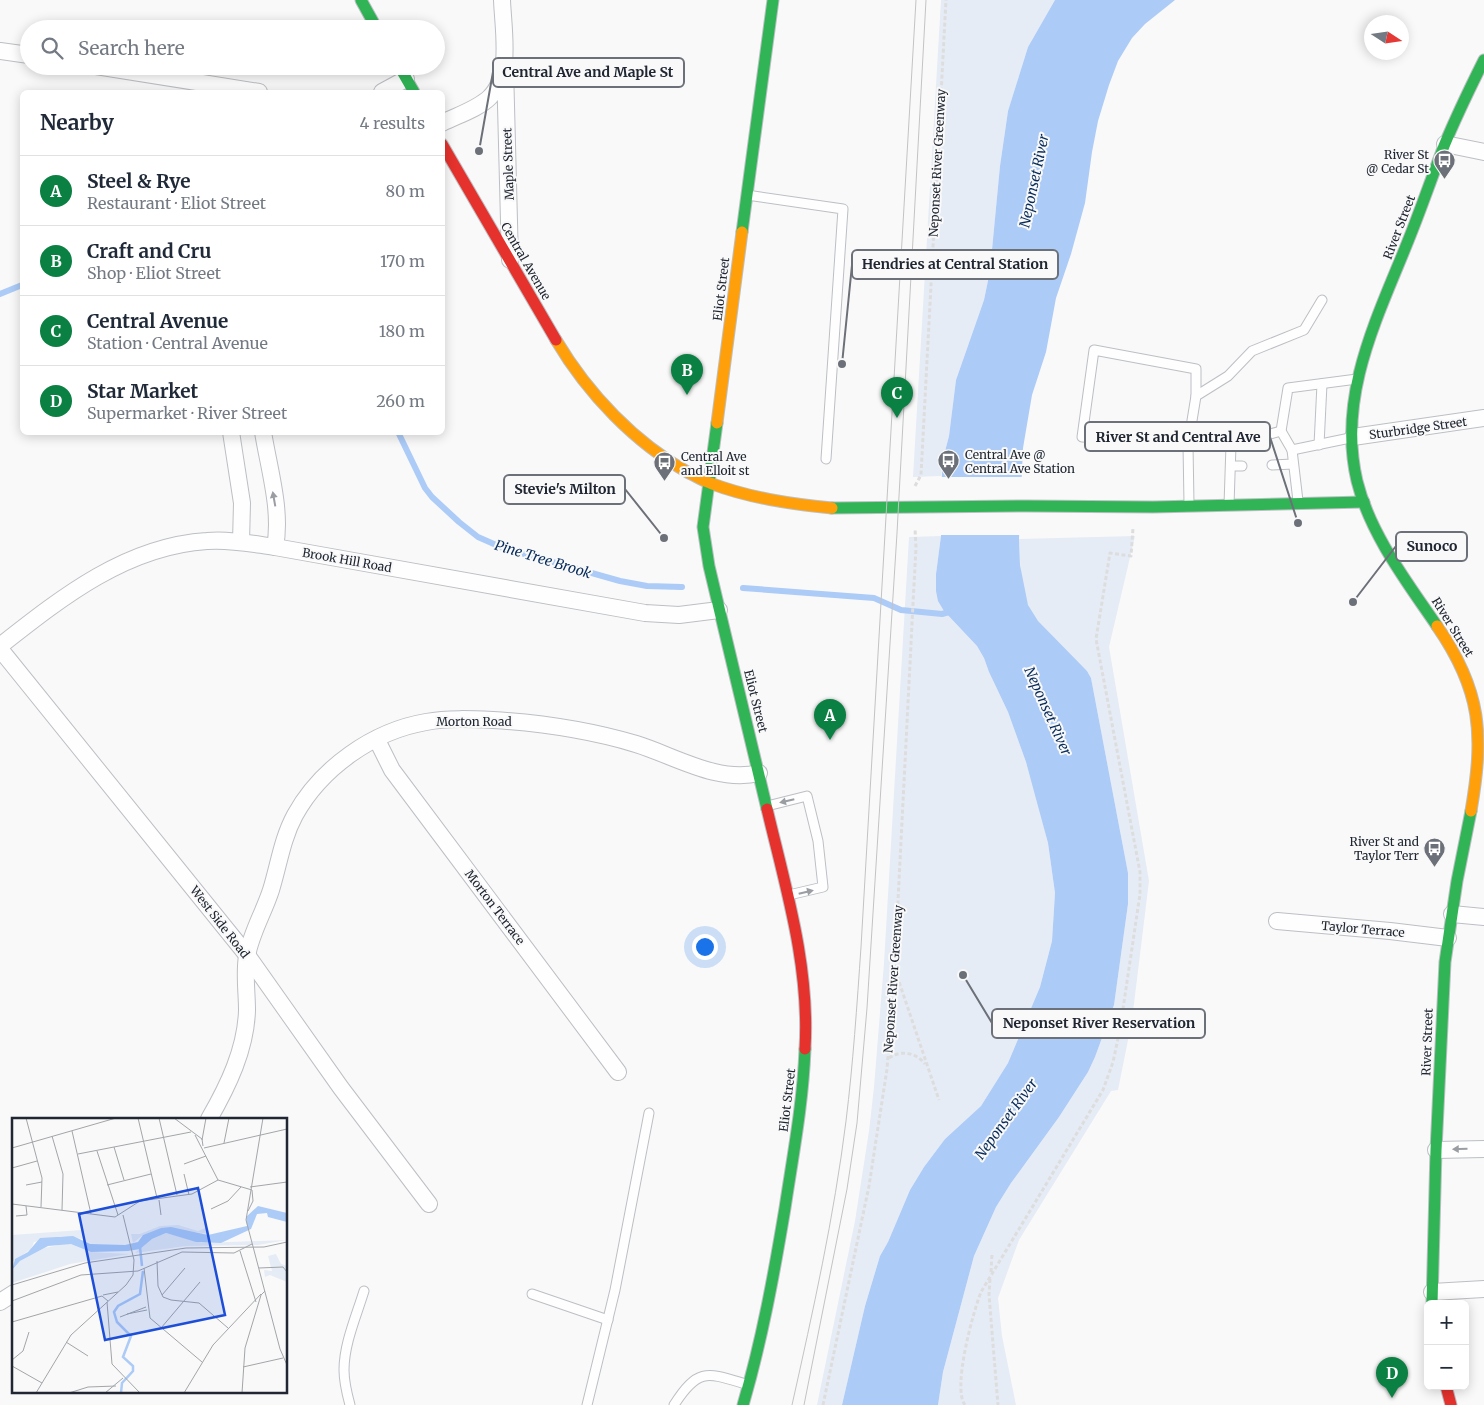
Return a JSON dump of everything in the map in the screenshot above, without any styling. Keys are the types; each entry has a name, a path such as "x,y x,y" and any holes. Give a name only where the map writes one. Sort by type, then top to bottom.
{"street":[{"path":"361,0 372,20"},
{"name":"Maple Street","path":"502,0 510,261"},
{"name":"Eliot Street","path":"743,1405 764,1330 771,1293 800,1114 805,1068 807,1019 802,958 704,540 704,516 772,0"},
{"path":"0,51 20,54"},
{"name":"River Street","path":"1432,1298 1442,1011 1448,938 1479,762 1479,733 1471,690 1460,662 1386,547 1364,502 1356,468 1353,437 1354,400 1357,379 1375,320 1407,245 1445,144 1484,60"},
{"name":"Maple Street","path":"445,121 490,97 499,84 504,67"},
{"path":"152,75 246,90"},
{"path":"386,90 406,79"},
{"path":"1445,144 1484,152"},
{"name":"Central Avenue","path":"445,149 570,364 592,392 618,420 666,460 708,483 783,503 868,508 936,506 1190,507 1364,502"},
{"name":"Sturbridge Street","path":"1353,437 1484,418"},
{"path":"231,435 242,503 241,542"},
{"path":"264,435 277,514 275,547"},
{"name":"Brook Hill Road","path":"0,647 75,591 129,560 160,549 209,540 275,547 632,611 679,615 720,610"},
{"name":"West Side Road","path":"0,647 247,955 341,1088 428,1204"},
{"name":"Morton Road","path":"210,1118 231,1075 242,1043 247,1012 247,955 271,889 282,844 294,815 312,790 349,755 409,726 426,722 462,719 509,721 563,727 611,737 659,751 723,774 745,776 759,773"},
{"name":"Morton Terrace","path":"377,740 392,770 618,1072"},
{"path":"1452,914 1484,918"},
{"name":"Taylor Terrace","path":"1277,921 1448,938"},
{"path":"1436,1150 1484,1148"},
{"path":"1432,1298 1484,1289"},
{"path":"0,1302 12,1294"},
{"path":"1447,1390 1451,1405"}],"lane":[{"path":"747,195 843,209 826,458"},
{"path":"1196,396 1228,376 1252,351 1304,330 1322,300"},
{"path":"1188,445 1143,440 1082,437 1094,350 1196,369 1196,396 1188,445 1190,507"},
{"path":"1298,504 1292,464 1292,450 1281,431 1288,388 1357,379"},
{"path":"1319,445 1322,384"},
{"path":"1228,506 1231,466 1230,445 1281,431"},
{"path":"1292,450 1353,437"},
{"path":"1272,465 1292,464"},
{"path":"1231,466 1242,466"},
{"path":"766,806 807,796 818,840 823,887 788,896"},
{"path":"587,1405 608,1320 649,1113"},
{"path":"350,1405 345,1383 345,1359 364,1291"},
{"path":"532,1294 608,1320"},
{"path":"674,1405 690,1382 704,1375 720,1376 750,1385"}],"path":[{"name":"Neponset River Greenway","path":"921,475 946,0"},
{"path":"965,1405 962,1401 960,1380 976,1305 990,1275 1104,1090 1113,1062 1120,1029 1140,894 1140,872 1096,639 1110,554 1130,556 1133,532 1132,507"},
{"name":"Neponset River Greenway","path":"823,1405 869,1186 888,1059 916,548"},
{"path":"894,967 939,1100"},
{"path":"888,1059 894,1055 908,1053 922,1060 927,1066"},
{"path":"992,1254 989,1295 998,1405"}],"shaded area":[{"path":"941,0 1055,0 1028,47 1008,111 1000,166 990,271 984,300 956,380 949,436 942,463 941,476 913,477"},
{"path":"941,536 936,574 944,611 977,646 984,658 1008,712 1038,803 1048,843 1055,893 1052,941 1040,987 1008,1063 981,1106 945,1139 924,1167 910,1190 880,1256 865,1306 842,1405 817,1405 855,1221 874,1087 884,963 909,537"},
{"path":"1135,536 1109,647 1149,881 1132,1020 1118,1090 1111,1091 1019,1240 998,1298 1002,1336 1016,1405 938,1405 943,1372 974,1256 996,1207 1059,1117 1088,1072 1095,1057 1114,1005 1128,904 1128,873 1091,678 1087,671 1046,632 1032,614 1023,589 1019,539"}],"water":[{"name":"Neponset River","path":"1055,0 1175,0 1145,24 1132,38 1118,61 1109,85 1098,121 1085,203 1071,254 1056,298 1046,352 1032,395 1023,448 1019,539 1020,565 1028,605 1038,621 1087,671 1091,678 1128,873 1128,904 1114,1005 1088,1072 996,1207 974,1256 943,1372 938,1405 842,1405 865,1306 880,1256 910,1190 924,1167 945,1139 981,1106 1008,1063 1040,987 1052,941 1055,893 1048,843 1026,762 1008,712 984,658 977,646 944,611 938,601 936,574 941,536 942,463 949,436 956,380 984,300 990,271 1000,166 1008,111 1028,47"}],"pier":[{"path":"938,477 1024,477 1022,535 939,535"}],"waterway":[{"name":"Pine Tree Brook","path":"0,294 20,286"},
{"name":"Pine Tree Brook","path":"399,435 425,488 459,522 478,537 503,548 620,581 647,586 682,587"},
{"name":"Pine Tree Brook","path":"743,588 874,598 901,610 942,614 953,611"}],"tram line":[{"path":"792,1405 829,1228 841,1157 853,1056 916,0"},
{"path":"804,1405 847,1189 857,1123 867,1008 897,533 926,0"}],"traffic: fast":[{"path":"361,0 372,20"},
{"path":"742,232 773,0"},
{"path":"1437,626 1380,539 1363,501 1357,481 1352,448 1352,416 1357,384 1375,322 1444,146 1484,60"},
{"path":"404,75 413,90"},
{"path":"717,423 703,527 709,566 767,809"},
{"path":"832,508 1153,507 1364,502"},
{"path":"1432,1300 1436,1150 1445,962 1457,881 1471,811"},
{"path":"743,1405 762,1332 781,1233 800,1109 805,1049"}],"traffic: slow":[{"path":"717,423 742,232"},
{"path":"556,340 583,379 614,416 669,461 705,481 740,493 832,508"},
{"path":"1437,626 1452,649 1463,672 1476,714 1478,759 1471,811"}],"traffic: jam":[{"path":"445,149 556,340"},
{"path":"767,809 789,898 800,958 806,1018 805,1049"},
{"path":"1447,1390 1451,1405"}],"place":[{"name":"Central Ave and Maple St","path":"479,151"},
{"name":"River St @ Cedar St","path":"1445,180"},
{"name":"Hendries at Central Station","path":"842,364"},
{"name":"Craft and Cru","path":"687,395"},
{"name":"Central Avenue","path":"897,418"},
{"name":"Central Ave @ Central Ave Station","path":"949,480"},
{"name":"Central Ave and Elloit st","path":"665,482"},
{"name":"River St and Central Ave","path":"1298,523"},
{"name":"Stevie's Milton","path":"664,538"},
{"name":"Sunoco","path":"1353,602"},
{"name":"Steel & Rye","path":"830,740"},
{"name":"River St and Taylor Terr","path":"1435,867"},
{"name":"Neponset River Reservation","path":"963,975"},
{"name":"Star Market","path":"1392,1398"}]}
